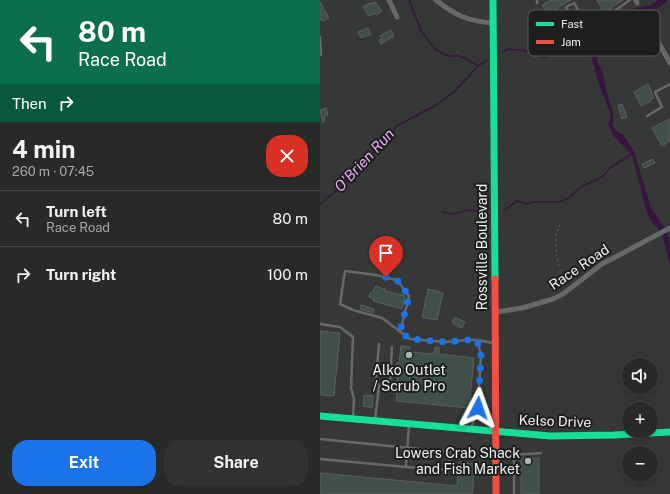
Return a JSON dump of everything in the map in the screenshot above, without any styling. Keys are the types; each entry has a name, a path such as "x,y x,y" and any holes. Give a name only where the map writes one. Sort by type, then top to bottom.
{"main road":[{"name":"Rossville Boulevard","path":"493,0 496,494"},
{"name":"Kelso Drive","path":"320,416 550,436 670,432"}],"street":[{"path":"389,0 397,17"},
{"path":"436,0 454,13 465,18 476,22 493,23"},
{"path":"660,45 670,63"},
{"name":"Race Road","path":"496,312 536,305 553,299 602,264 669,228"}],"lane":[{"path":"616,10 630,0"},
{"path":"568,10 566,7 574,3 578,10"},
{"path":"320,37 321,55"},
{"path":"647,116 662,107 655,92 670,84"},
{"path":"400,332 409,296 397,280 376,275 345,271 340,304 353,310 382,318 400,332 410,339 446,342 477,340 496,343"},
{"path":"320,324 340,327 353,337 351,388 354,399 352,419"},
{"path":"471,429 478,408 481,354 477,340"},
{"path":"375,421 379,386 376,378 379,344"},
{"path":"379,386 390,382 392,346"},
{"path":"406,467 409,424"},
{"path":"320,439 450,452 449,470 320,459"},
{"path":"514,494 514,456 541,453"}],"path":[{"path":"560,225 556,230 556,250 561,274 569,289"},
{"path":"486,439 487,443"}],"shaded area":[{"path":"658,0 668,0 659,8 650,10 632,10 651,5"},
{"path":"591,56 598,56 598,63 603,73 606,90 613,112 613,126 615,130 623,135 634,151 651,208 664,227 670,240 670,266 663,237 647,213 632,155 613,135 608,124 611,115 600,87"}],"building":[{"path":"551,0 571,0 557,8 558,10 545,10 542,5"},
{"path":"597,0 623,0 609,10 602,10"},
{"path":"320,2 329,18 323,21 322,19 320,20"},
{"path":"375,2 382,11 376,15 375,13 369,16 363,7"},
{"path":"368,28 371,34 361,38 358,32"},
{"path":"391,30 394,36 381,44 379,40 382,39 380,36"},
{"path":"648,84 654,98 650,99 651,101 641,106 634,92"},
{"path":"622,104 627,117 622,119 618,105"},
{"path":"326,108 328,115 325,116 323,123 320,110"},
{"path":"670,119 670,141 662,146 652,128"},
{"path":"653,159 655,163 644,168 642,164"},
{"path":"376,286 385,289 385,291 405,296 402,309 373,301 374,299 369,297 370,293 372,293"},
{"path":"428,289 443,293 437,320 422,317"},
{"path":"361,305 374,309 373,313 360,309"},
{"path":"455,317 465,322 462,328 453,324 454,322 452,321"},
{"path":"320,331 340,333 334,396 320,395"},
{"path":"401,346 410,347 410,352 434,354 435,347 439,347 439,354 474,358 469,408 396,401 397,393 394,393 395,384 397,384 398,370 396,369 396,363 399,363"},
{"path":"364,395 373,396 372,408 363,406"},
{"path":"521,458 539,458 539,494 521,494"},
{"path":"459,462 475,464 472,494 320,494 320,473 457,486"}],"waterway":[{"path":"409,0 421,31 436,50 448,56 460,56 477,65"},
{"name":"O'Brien Run","path":"503,52 508,49 528,51"},
{"name":"O'Brien Run","path":"320,204 348,181 397,126 436,105 455,91 478,66 486,61"},
{"path":"505,210 517,201 527,204 532,202 560,202 570,197 579,188 602,177 610,168 632,154"},
{"path":"442,212 454,214 468,210 486,212"}],"traffic: fast":[{"path":"493,0 495,279"},
{"path":"320,416 550,436 670,432"}],"traffic: jam":[{"path":"495,279 496,494"}],"place":[{"name":"Alko Outlet / Scrub Pro","path":"409,355"},
{"name":"Lowers Crab Shack and Fish Market","path":"528,461"}],"route":[{"path":"386,277 397,280 409,296 400,332 410,339 446,342 477,340 481,354 478,408"}]}
